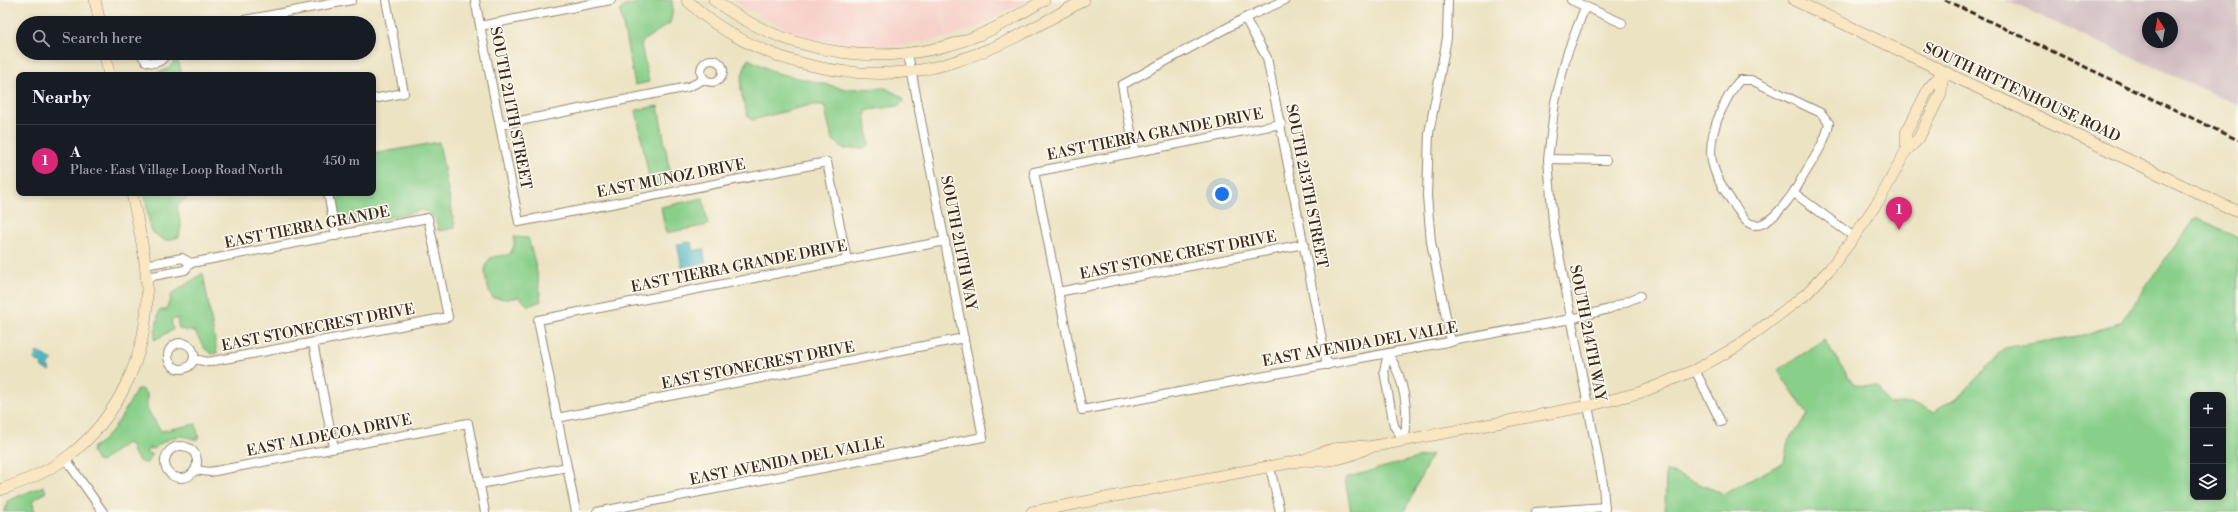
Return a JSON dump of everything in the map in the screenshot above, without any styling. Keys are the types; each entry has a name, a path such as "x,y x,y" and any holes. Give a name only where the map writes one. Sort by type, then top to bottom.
{"street":[{"path":"95,0 98,16"},
{"path":"266,16 352,0"},
{"path":"376,98 404,93 386,0"},
{"name":"SOUTH 211TH STREET","path":"475,0 519,222"},
{"path":"480,26 611,0"},
{"path":"687,0 720,26 782,58 832,70 883,73 911,71 949,64 986,51 1015,39 1084,0"},
{"path":"714,0 737,16 770,33 829,52 869,55 908,54 935,50 980,34 1044,0"},
{"path":"1135,152 1122,85 1244,18 1285,0"},
{"path":"1448,0 1447,38 1429,133 1427,196 1431,242 1451,342"},
{"path":"1571,0 1622,23"},
{"name":"SOUTH RITTENHOUSE ROAD","path":"1794,0 2238,212"},
{"name":"SOUTH 214TH WAY","path":"1584,7 1567,54 1555,102 1548,159 1553,223 1603,484 1605,510"},
{"name":"SOUTH 213TH STREET","path":"1244,18 1267,58 1327,365"},
{"name":"SOUTH 211TH WAY","path":"908,54 983,437"},
{"path":"106,60 108,72"},
{"path":"145,60 154,63 162,60"},
{"path":"1034,512 1304,460 1322,450 1352,445 1369,447 1588,406 1642,392 1695,370 1738,346 1778,317 1806,294 1829,270 1854,237 1880,197 1906,151 1919,138 1941,93 1943,72"},
{"path":"500,124 688,87 704,80"},
{"path":"1740,80 1751,80 1821,113 1829,123 1827,134 1794,193 1770,220 1757,225 1746,221 1718,183 1712,165 1712,130 1732,88 1740,80"},
{"name":"EAST TIERRA GRANDE DRIVE","path":"1058,292 1034,172 1281,124"},
{"path":"1548,159 1606,160"},
{"name":"EAST MUNOZ DRIVE","path":"519,222 827,162 847,260"},
{"path":"1794,193 1854,237"},
{"path":"0,490 26,480 65,458 91,434 109,413 134,366 142,340 146,315 147,277 133,196"},
{"path":"329,196 336,236"},
{"name":"EAST TIERRA GRANDE","path":"147,277 185,270 191,263 428,218 448,317"},
{"name":"EAST TIERRA GRANDE DRIVE","path":"557,418 538,320 945,241"},
{"name":"EAST STONE CREST DRIVE","path":"1058,292 1304,244"},
{"name":"EAST TIERRA GRANDE","path":"145,265 182,258 191,263"},
{"name":"EAST AVENIDA DEL VALLE","path":"1058,292 1082,410 1571,319 1609,309 1640,296"},
{"name":"EAST STONECREST DRIVE","path":"194,359 208,362 448,317"},
{"name":"EAST STONECREST DRIVE","path":"557,418 964,338"},
{"path":"313,343 334,448"},
{"path":"1388,354 1398,368 1408,422 1404,440"},
{"path":"1388,354 1384,371 1394,426 1404,440"},
{"path":"1695,370 1721,422"},
{"path":"557,418 576,512"},
{"name":"EAST ALDECOA DRIVE","path":"195,470 210,472 468,423 480,484"},
{"name":"EAST AVENIDA DEL VALLE","path":"597,512 983,437"},
{"name":"EAST ALDECOA DRIVE","path":"178,446 188,448 196,455 197,466 195,470 191,474 182,478 172,475 166,466 165,461 169,452 178,446"},
{"path":"65,458 103,512"},
{"path":"486,512 480,484 567,466"},
{"path":"1270,467 1280,512"},
{"path":"1536,512 1605,510"}],"shaded area":[{"path":"733,0 940,0 947,38 887,48 835,44 800,36 747,9"},
{"path":"941,0 1028,0 978,27 948,37"},
{"path":"2005,0 2238,0 2238,105"}],"green space":[{"path":"652,0 672,0 673,9 670,23 644,40 641,45 649,82 635,85 620,10 624,6"},
{"path":"748,59 777,73 846,89 885,88 902,97 904,101 898,106 869,110 865,113 869,144 864,148 844,149 832,139 824,105 810,105 752,120 748,117 743,100 741,82"},
{"path":"176,60 179,63 181,72 160,72 168,68"},
{"path":"658,106 672,183 651,188 636,110"},
{"path":"439,142 455,228 438,231 434,216 428,212 420,210 347,226 339,221 334,196 376,196 376,153"},
{"path":"145,196 188,196 177,207 181,225 179,237 165,241 151,231"},
{"path":"703,198 708,225 666,233 661,207"},
{"path":"2196,217 2238,238 2238,512 1665,512 1666,470 1724,494 1784,462 1788,441 1808,415 1778,370 1824,340 1854,385 1877,386 1889,404 1912,404 1934,412 1963,393 2004,348 2089,334 2121,322"},
{"path":"514,237 528,238 536,266 541,301 528,306 519,297 507,299 493,298 487,284 485,272 488,261 493,257 510,254 514,246"},
{"path":"203,273 217,353 212,354 205,349 195,332 179,329 177,318 171,320 173,330 154,340 159,310 166,310 172,294"},
{"path":"137,389 142,389 147,394 147,409 161,431 196,424 199,439 178,436 161,443 154,449 149,448 146,452 152,455 147,463 140,462 133,453 131,445 126,443 101,462 97,461 92,452 93,447 100,443 112,430 124,413"},
{"path":"1432,454 1404,512 1351,512 1345,478"},
{"path":"43,486 46,492 32,501 35,512 3,512 7,506 7,501"}],"water":[{"path":"691,242 693,251 703,249 706,262 682,267 677,244"},
{"path":"37,352 53,360 47,367 50,368 49,371 41,367 42,364 34,359"}],"railway":[{"path":"1945,0 2238,140"}],"place":[{"name":"A","path":"1899,230"}]}
